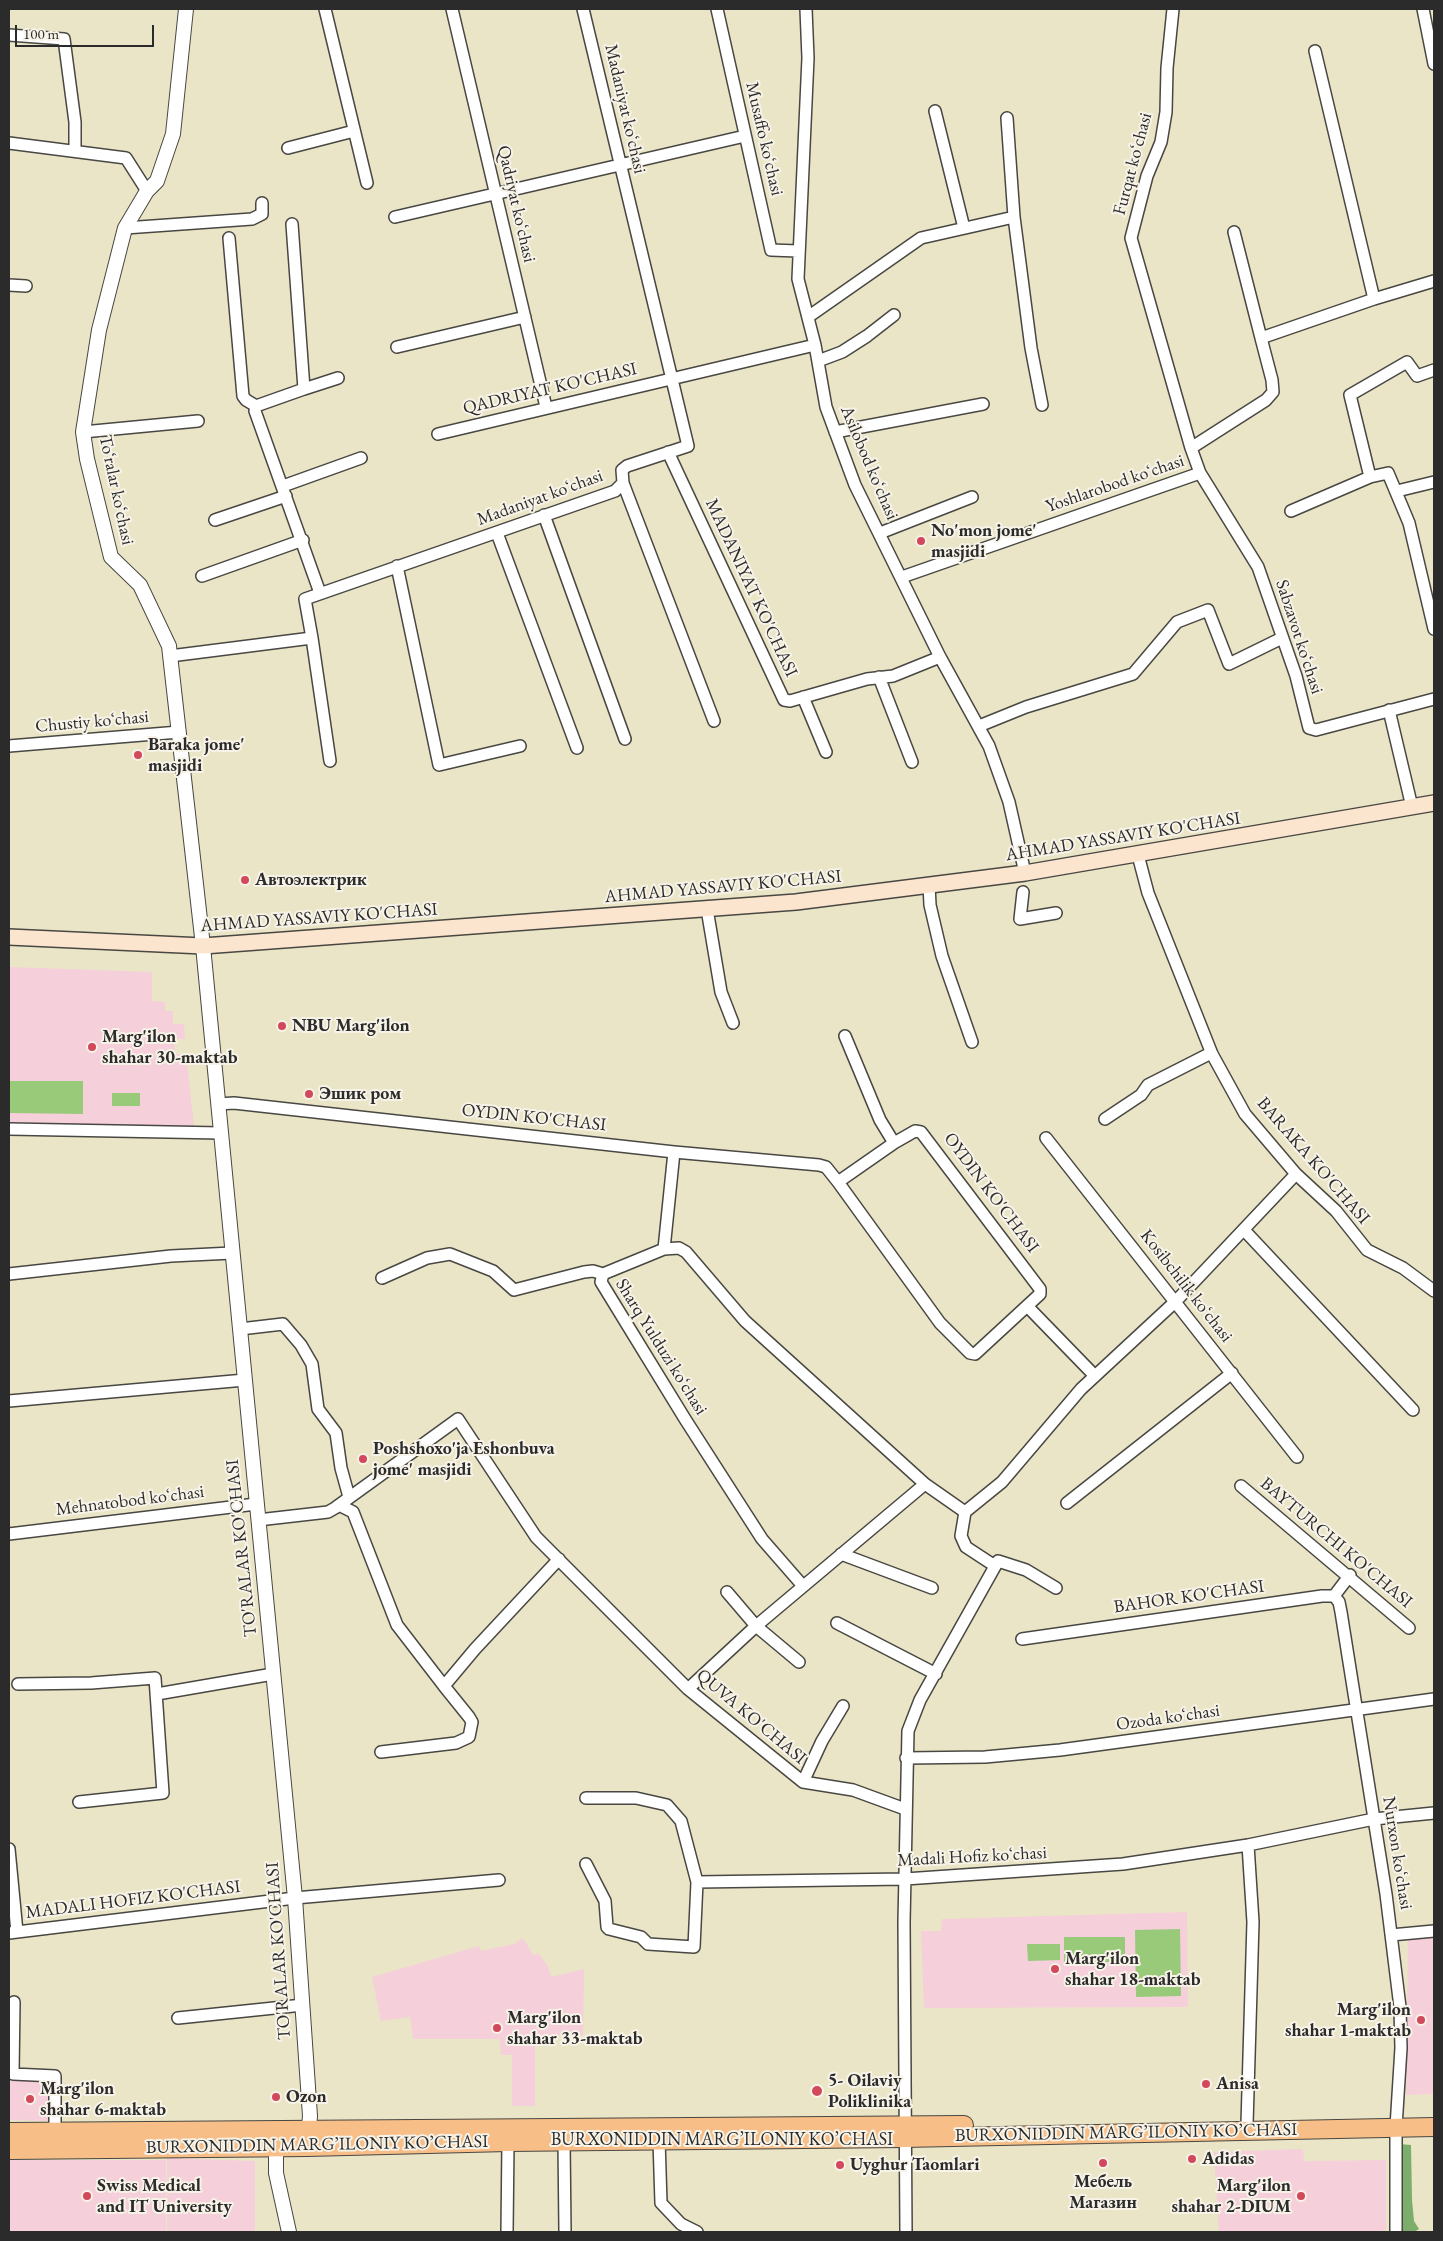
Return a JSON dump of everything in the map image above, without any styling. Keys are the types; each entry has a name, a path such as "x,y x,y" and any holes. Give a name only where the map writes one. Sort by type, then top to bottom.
{"main road":[{"name":"AHMAD YASSAVIY KO'CHASI","path":"9,937 203,946 796,902 1025,874 1434,803"},
{"name":"BURXONIDDIN MARG’ILONIY KO’CHASI","path":"9,2132 308,2138 904,2132 1396,2123 1434,2118"},
{"name":"BURXONIDDIN MARG’ILONIY KO’CHASI","path":"308,2138 508,2142 659,2140 1247,2124 1396,2123 1434,2126"},
{"name":"BURXONIDDIN MARG’ILONIY KO’CHASI","path":"9,2150 276,2138"}],"street":[{"name":"Toʻralar koʻchasi","path":"186,9 173,134 157,181 146,191 125,228 99,330 83,432 87,459 111,557 140,585 169,646 203,946"},
{"path":"325,9 367,183"},
{"name":"Qadriyat koʻchasi","path":"452,9 546,407"},
{"name":"Madaniyat koʻchasi","path":"312,638 305,599 615,491 623,483 622,470 627,466 688,446 583,9"},
{"name":"Musaffo koʻchasi","path":"717,9 771,250 798,252"},
{"name":"Asilobod koʻchasi","path":"806,9 808,58 798,279 815,345 826,407 855,485 940,657 989,746 1009,802 1025,874"},
{"name":"Furqat koʻchasi","path":"1131,238 1165,120 1173,9"},
{"path":"1423,9 1434,64"},
{"path":"9,35 64,39 75,122 75,150"},
{"path":"1315,51 1374,299"},
{"path":"935,111 964,228"},
{"path":"1007,118 1014,217 1031,348 1042,405"},
{"path":"288,148 354,131"},
{"path":"394,217 745,136"},
{"path":"9,143 126,158 146,191"},
{"path":"125,228 252,219 262,214 262,203"},
{"path":"808,317 921,238 1014,217"},
{"path":"292,224 304,389"},
{"path":"1234,232 1260,338 1374,299 1434,281"},
{"path":"230,238 243,396 256,406"},
{"name":"Yoshlarobod koʻchasi","path":"902,577 1200,473 1191,448 1131,238"},
{"path":"9,285 26,286"},
{"path":"818,361 842,352 894,315"},
{"path":"397,347 525,317"},
{"name":"Yoshlarobod koʻchasi","path":"1191,448 1266,400 1273,392 1272,380 1260,338"},
{"name":"QADRIYAT KO'CHASI","path":"438,434 815,345"},
{"path":"1370,477 1350,395 1407,362 1417,376 1434,370"},
{"path":"256,406 338,378"},
{"path":"835,432 983,404"},
{"path":"256,406 255,411 320,593"},
{"path":"83,432 198,420"},
{"name":"MADANIYAT KO'CHASI","path":"668,452 784,700 790,701 893,676 940,657"},
{"path":"214,520 361,458"},
{"name":"Sabzavot koʻchasi","path":"1200,473 1258,567 1296,676 1309,728 1316,730 1434,699"},
{"path":"1292,511 1370,477 1388,473 1408,523 1434,629"},
{"path":"1397,492 1434,482"},
{"path":"623,483 714,721"},
{"path":"880,533 972,497"},
{"path":"544,515 626,738"},
{"path":"497,533 577,748"},
{"path":"202,576 302,540"},
{"path":"397,566 438,765 520,746"},
{"path":"979,726 1026,707 1133,674 1172,626 1208,610 1229,664 1282,638"},
{"path":"170,656 312,638 330,761"},
{"path":"879,678 912,762"},
{"path":"803,697 826,752"},
{"path":"1389,710 1412,807"},
{"name":"Chustiy koʻchasi","path":"9,746 179,732"},
{"name":"BARAKA KO'CHASI","path":"1138,855 1148,894 1211,1053 1245,1114 1296,1174 1336,1211 1367,1250 1404,1268 1434,1292"},
{"path":"929,885 930,905 942,956 972,1042"},
{"path":"1023,892 1020,919 1056,914"},
{"path":"707,908 721,992 733,1024"},
{"name":"TO'RALAR KO'CHASI","path":"203,946 295,1898 310,2116 308,2138"},
{"path":"845,1036 880,1120 894,1143"},
{"path":"1104,1119 1141,1095 1148,1085 1211,1053"},
{"name":"OYDIN KO'CHASI","path":"218,1104 244,1104 674,1152 819,1165 826,1167 838,1182 940,1323 970,1353 975,1354 1040,1294 1040,1289 925,1134 915,1131 894,1143 838,1182"},
{"path":"9,1129 221,1133"},
{"name":"Kosibchilik koʻchasi","path":"1046,1138 1297,1457"},
{"path":"674,1152 664,1249 679,1248 686,1252 745,1321 925,1484 964,1512"},
{"path":"995,1566 966,1547 961,1536 964,1512 1002,1482 1094,1375 1176,1301 1296,1174"},
{"path":"1244,1230 1413,1410"},
{"name":"Sharq Yulduzi koʻchasi","path":"664,1249 603,1274 600,1282 762,1539 803,1586"},
{"path":"9,1274 171,1256 232,1253"},
{"path":"382,1278 427,1258 450,1254 494,1271 514,1290 584,1272 593,1271 603,1274"},
{"path":"1028,1307 1094,1375"},
{"path":"240,1329 283,1324 301,1345 312,1364 318,1410 336,1433 341,1468 349,1497 328,1512 258,1520"},
{"path":"1067,1503 1232,1373"},
{"path":"9,1401 245,1380"},
{"name":"QUVA KO'CHASI","path":"349,1497 458,1419 536,1537 688,1688 804,1782 853,1790 905,1809"},
{"path":"688,1688 756,1626 925,1484"},
{"name":"BAYTURCHI KO'CHASI","path":"1241,1486 1350,1575 1409,1628"},
{"name":"Mehnatobod koʻchasi","path":"9,1534 256,1504"},
{"path":"339,1505 353,1512 397,1625 472,1722 469,1737 456,1743 381,1752"},
{"path":"841,1554 932,1588"},
{"path":"444,1686 475,1649 559,1559"},
{"path":"906,2232 904,2132 905,1809 908,1731 912,1718 1000,1560 1026,1570 1056,1588"},
{"path":"1334,1596 1350,1575"},
{"path":"727,1592 756,1626 799,1662"},
{"name":"BAHOR KO'CHASI","path":"1022,1639 1322,1596 1334,1596"},
{"name":"Nurxon koʻchasi","path":"1334,1596 1339,1602 1357,1710 1400,2007 1401,2048 1396,2123 1396,2232"},
{"path":"837,1623 883,1645 936,1674"},
{"path":"157,1694 273,1674"},
{"path":"18,1684 91,1683 156,1678 163,1793 79,1802"},
{"name":"Ozoda koʻchasi","path":"906,1758 985,1757 1060,1750 1434,1699"},
{"path":"804,1782 822,1741 843,1706"},
{"path":"586,1798 636,1798 667,1805 681,1821 697,1882 694,1947 648,1944 641,1937 607,1926 605,1901 586,1864"},
{"name":"Madali Hofiz koʻchasi","path":"697,1882 905,1879 1123,1864 1248,1845 1374,1819 1434,1813"},
{"path":"1247,2124 1253,1922 1248,1845"},
{"path":"9,1849 13,1932"},
{"name":"MADALI HOFIZ KO'CHASI","path":"13,1932 295,1898 500,1880"},
{"path":"1391,1935 1434,1931"},
{"path":"14,2002 13,2074 55,2076 55,2132"},
{"path":"178,2018 302,2005"},
{"path":"276,2138 276,2173 289,2232"},
{"path":"659,2140 661,2203 681,2224 697,2232"},
{"path":"564,2141 565,2232"},
{"path":"507,2232 508,2142"}],"shaded area":[{"name":"Marg'ilon shahar 30-maktab","path":"9,967 152,972 152,1001 165,1002 165,1011 173,1011 173,1024 184,1024 185,1039 174,1039 175,1054 186,1054 194,1127 9,1122"},
{"name":"Marg'ilon shahar 18-maktab","path":"1187,1912 1188,2007 924,2008 921,1931 941,1931 942,1919"},
{"name":"Marg'ilon shahar 1-maktab","path":"1408,1935 1434,1935 1434,2094 1406,2095"},
{"name":"Marg'ilon shahar 33-maktab","path":"523,1938 534,1956 538,1953 548,1966 551,1977 584,1969 583,2035 535,2036 535,2106 512,2106 512,2055 501,2055 500,2039 413,2039 410,2017 381,2021 372,1977 479,1946 481,1951 514,1944"},
{"name":"Marg'ilon shahar 6-maktab","path":"9,2077 52,2078 50,2121 9,2120"},
{"name":"Marg'ilon shahar 2-DIUM","path":"1303,2149 1304,2161 1386,2160 1386,2230 1373,2232 1219,2232 1214,2152"},
{"path":"167,2158 255,2161 255,2232 167,2232"},
{"name":"Swiss Medical and IT University","path":"9,2160 166,2160 166,2232 9,2232"}],"green space":[{"path":"10,1081 83,1081 83,1114 9,1113"},
{"path":"112,1093 140,1093 140,1106 112,1106"},
{"path":"1180,1929 1181,1996 1136,1997 1135,1930"},
{"path":"1064,1937 1125,1937 1125,1962 1064,1962"},
{"path":"1027,1944 1060,1944 1060,1960 1028,1961"},
{"path":"1399,2144 1411,2145 1414,2221 1419,2229 1414,2232 1400,2232"}],"place":[{"name":"No'mon jome' masjidi","path":"921,541"},
{"name":"Baraka jome' masjidi","path":"138,755"},
{"name":"Автоэлектрик","path":"245,880"},
{"name":"NBU Marg'ilon","path":"282,1026"},
{"name":"Marg'ilon shahar 30-maktab","path":"92,1047"},
{"name":"Эшик ром","path":"309,1094"},
{"name":"Poshshoxo'ja Eshonbuva jome' masjidi","path":"363,1459"},
{"name":"Marg'ilon shahar 18-maktab","path":"1055,1969"},
{"name":"Marg'ilon shahar 1-maktab","path":"1421,2020"},
{"name":"Marg'ilon shahar 33-maktab","path":"497,2028"},
{"name":"Anisa","path":"1206,2084"},
{"name":"5- Oilaviy Poliklinika","path":"817,2091"},
{"name":"Ozon","path":"276,2097"},
{"name":"Marg'ilon shahar 6-maktab","path":"30,2099"},
{"name":"Adidas","path":"1192,2159"},
{"name":"Мебель Магазин","path":"1103,2163"},
{"name":"Uyghur Taomlari","path":"840,2165"},
{"name":"Swiss Medical and IT University","path":"87,2196"},
{"name":"Marg'ilon shahar 2-DIUM","path":"1301,2196"}]}
